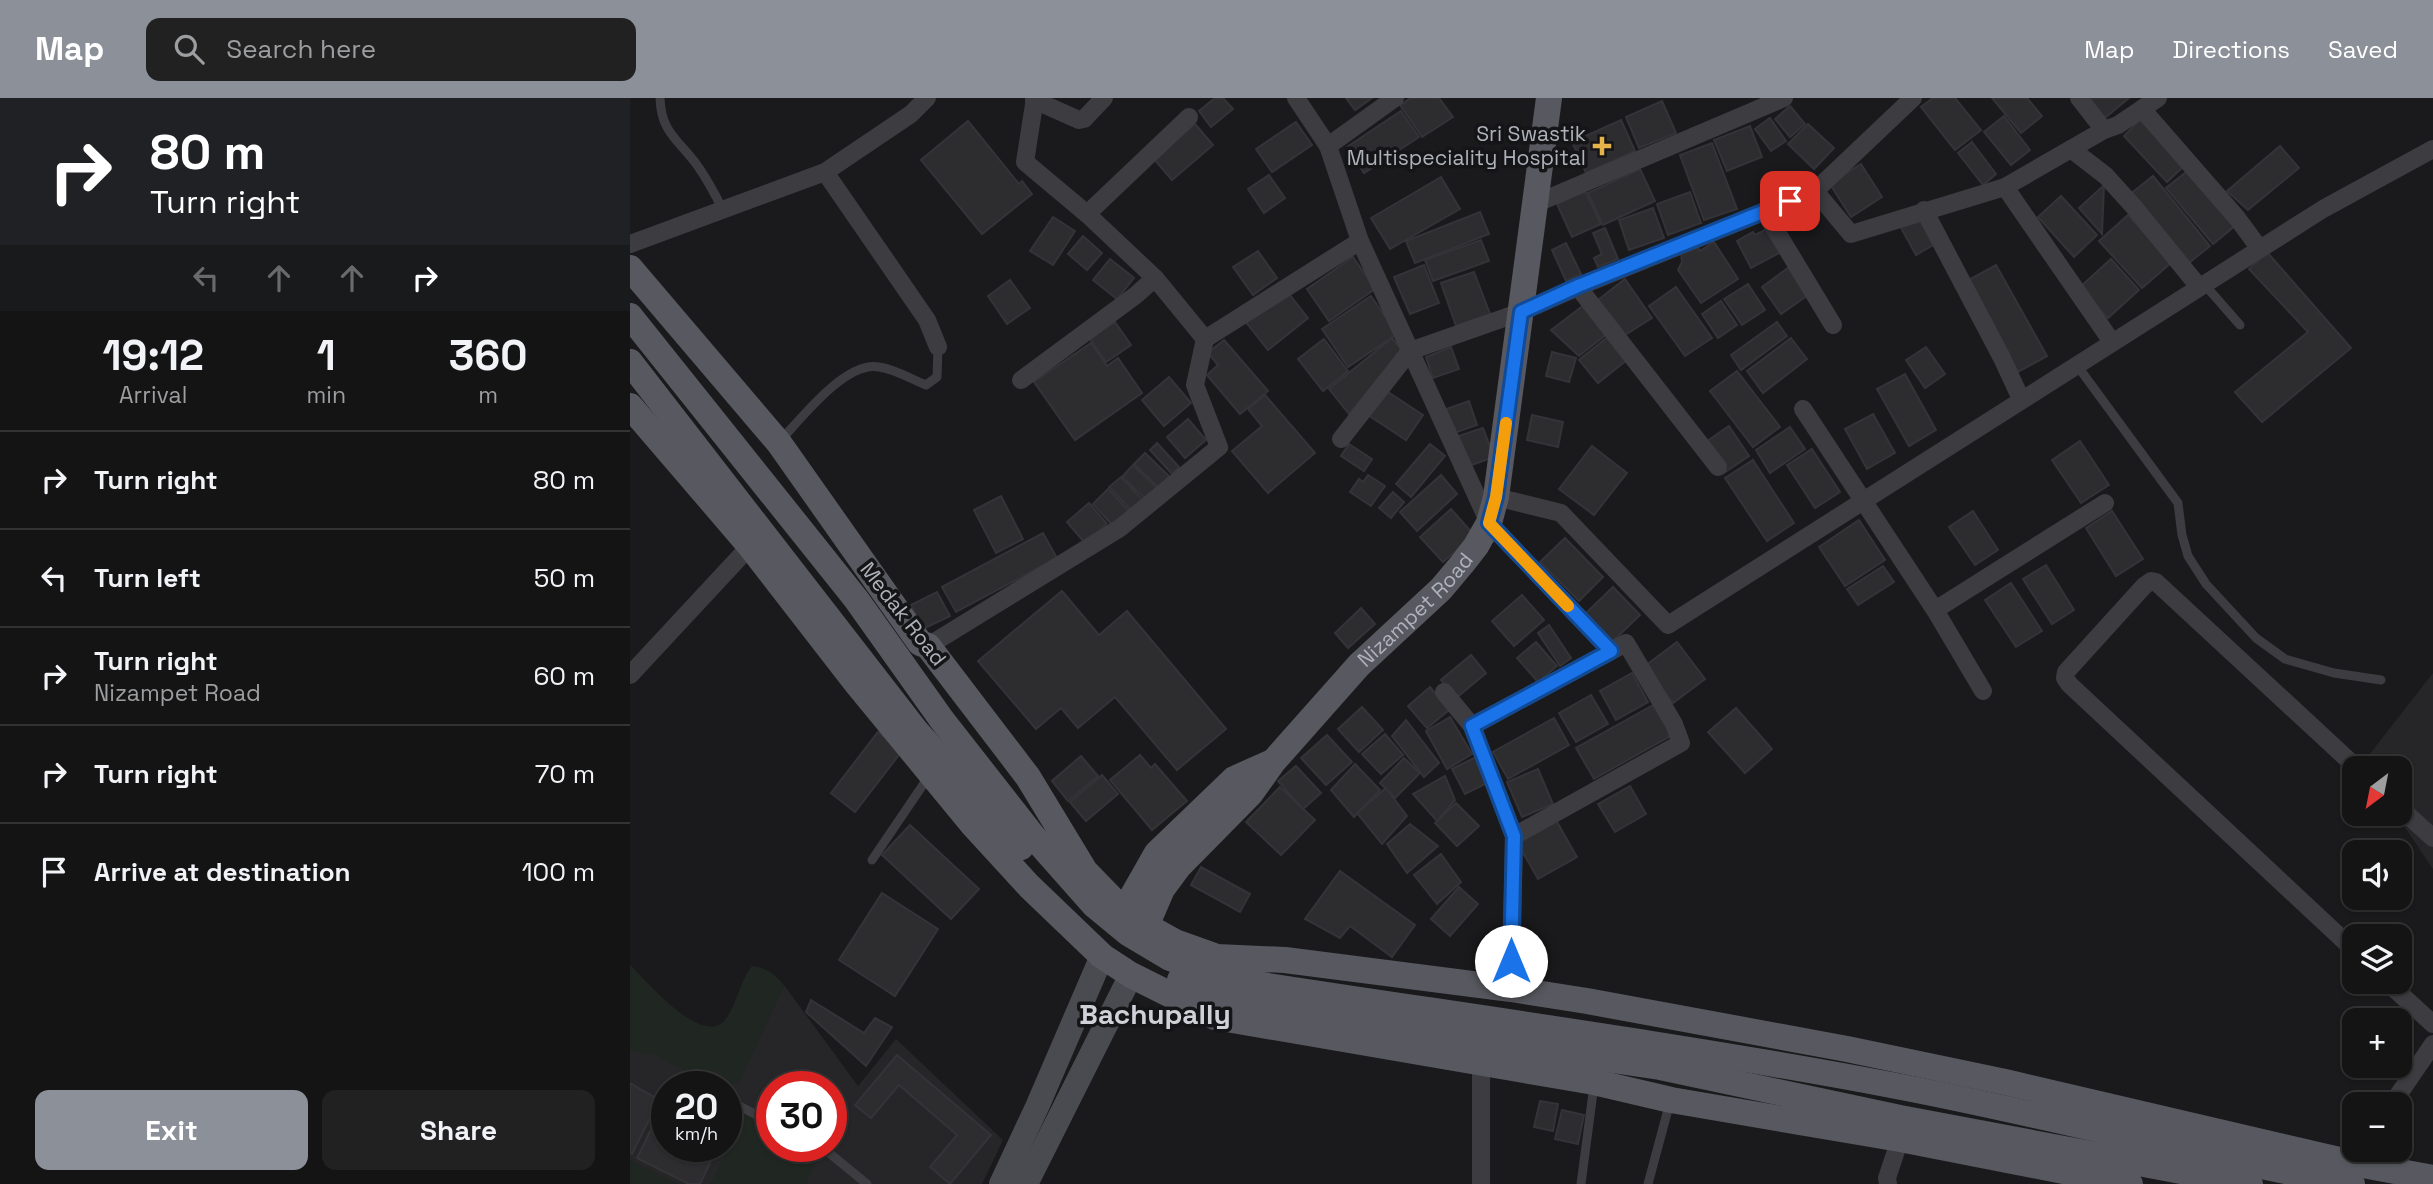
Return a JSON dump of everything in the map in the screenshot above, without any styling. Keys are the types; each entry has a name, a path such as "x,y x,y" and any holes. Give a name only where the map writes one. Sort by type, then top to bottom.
{"main road":[{"name":"Nizampet Road","path":"1146,926 1162,889 1179,866 1251,793 1273,762 1359,665 1441,589 1476,546 1489,523 1496,497 1549,98"},
{"name":"Medak Road","path":"630,268 779,443 920,643 928,646 977,731 1028,776 1085,870 1124,911 1175,942 1217,957 1285,960 1511,989 1873,1054 2018,1085 2355,1166"},
{"path":"630,316 856,600 942,720 1032,835 1094,905 1128,933 1170,958 1210,974 1268,986 1607,1036 1891,1085 2061,1120 2251,1166 2355,1166 2433,1178"},
{"path":"630,362 916,731 1092,924 1120,948 1156,970 1214,994 1282,1008 1363,1023 1660,1067 1900,1118 2250,1184"},
{"path":"632,415 940,765 973,825 1029,886 1102,956 1131,975 1215,1017 1594,1082 1671,1100 1900,1139 2130,1184"},
{"path":"1124,911 1157,853 1234,779 1273,762"},
{"path":"1001,1184 1102,956"},
{"path":"1026,1184 1131,975"},
{"path":"1409,1051 1418,977"}],"street":[{"path":"630,244 825,172 908,106 927,98"},
{"path":"1104,98 1084,119 1079,120 1035,99 1025,162 1087,214 1155,278 1205,339"},
{"path":"1296,98 1328,146 1360,241 1489,523 1611,651"},
{"path":"1328,146 1395,98"},
{"path":"1536,202 1784,98"},
{"path":"1341,439 1410,351 1521,312 1578,286 1815,191 1913,98"},
{"path":"2078,98 2104,130"},
{"path":"1815,191 1850,234 2005,187 2104,130 2118,125 2158,98"},
{"path":"2142,109 2237,218 2260,249"},
{"path":"1087,214 1189,117"},
{"path":"2071,149 2106,176 2202,285"},
{"path":"1496,497 1560,513 1668,625 2323,209 2433,149"},
{"path":"825,172 927,320 937,347"},
{"path":"2005,187 2112,342"},
{"path":"1924,210 2021,399"},
{"path":"1764,211 1833,325"},
{"path":"928,646 1120,528 1219,447 1195,385 1205,339 1360,241"},
{"path":"1021,380 1155,278"},
{"path":"1578,286 1718,467"},
{"path":"1804,409 1936,610 1983,691"},
{"path":"1936,610 2105,503"},
{"path":"630,674 750,546"},
{"path":"2342,939 2064,678 2066,672 2144,586 2151,581 2156,582 2344,756"},
{"path":"1472,726 1626,643 1674,724 1681,743 1514,836"},
{"path":"1444,692 1472,726 1514,836 1511,989"},
{"path":"2412,819 2433,838"},
{"path":"2401,994 2433,1024"},
{"path":"2400,1092 2433,1044"},
{"path":"1480,1062 1481,1184"},
{"path":"1888,1184 1887,1178 1900,1139"}],"lane":[{"path":"660,98 660,115 669,133 696,163 723,210"},
{"path":"2202,285 2241,325"},
{"path":"779,443 837,380 863,369 876,366 926,385 937,377 937,347"},
{"path":"2076,364 2178,503 2188,556 2206,584 2256,638 2285,659 2333,673 2381,680"},
{"path":"958,748 977,731"},
{"path":"872,860 940,765"},
{"path":"1581,1184 1594,1082"},
{"path":"1648,1184 1671,1100"},
{"path":"840,1162 867,1184"}],"shaded area":[{"path":"2433,673 2433,869 2404,826 2412,826 2412,756 2368,756"},
{"path":"630,965 678,1011 692,1021 706,1026 718,1025 728,1016 752,966 766,970 784,985 742,1077 742,1071 686,1071 655,1055 630,1051"},
{"path":"630,982 730,1071 651,1071 651,1162 742,1162 742,1076 784,985 858,1086 896,1039 1003,1140 982,1184 630,1184"},
{"path":"748,1107 756,1111 756,1162 816,1162 806,1184 711,1184 722,1162 742,1162 742,1119"},
{"path":"630,1160 679,1184 630,1184"}],"building":[{"path":"1215,98 1223,98 1233,109 1211,127 1199,111"},
{"path":"1346,98 1372,98 1355,110"},
{"path":"1411,98 1439,98 1453,117 1422,137 1400,105"},
{"path":"1933,98 1955,98 1981,130 1955,150 1921,107"},
{"path":"1992,98 2027,98 2042,116 2021,133"},
{"path":"2093,98 2129,98 2101,121 2086,104"},
{"path":"1662,101 1676,133 1639,148 1626,117"},
{"path":"1790,106 1805,124 1790,137 1775,119"},
{"path":"1401,111 1419,137 1364,173 1347,147"},
{"path":"2004,116 2030,150 2011,165 1984,132"},
{"path":"1770,118 1786,141 1771,151 1755,129"},
{"path":"1621,120 1635,151 1586,173 1572,142"},
{"path":"2140,120 2185,165 2167,182 2124,136"},
{"path":"968,121 1019,184 1022,181 1032,194 982,234 921,160"},
{"path":"1296,122 1312,145 1272,172 1256,149"},
{"path":"1195,124 1213,145 1172,180 1154,159"},
{"path":"1808,124 1834,148 1814,169 1788,144"},
{"path":"1750,126 1762,157 1727,171 1714,140"},
{"path":"1972,142 1996,174 1983,185 1958,153"},
{"path":"1712,143 1737,209 1704,220 1680,155"},
{"path":"2280,146 2299,168 2248,210 2227,191"},
{"path":"1861,164 1882,197 1851,217 1830,184"},
{"path":"1640,169 1655,201 1603,225 1588,193"},
{"path":"2190,169 2236,225 2213,244 2166,188"},
{"path":"1269,175 1285,198 1264,213 1248,189"},
{"path":"2153,176 2210,246 2185,266 2128,196"},
{"path":"1441,177 1460,209 1390,249 1371,218"},
{"path":"2104,185 2102,234 2079,208"},
{"path":"1585,191 1601,224 1572,237 1557,204"},
{"path":"1690,192 1701,223 1668,235 1657,204"},
{"path":"2061,196 2097,235 2074,257 2038,217"},
{"path":"1653,208 1664,238 1629,250 1619,220"},
{"path":"1480,212 1489,234 1415,263 1406,241"},
{"path":"2128,215 2171,263 2142,288 2099,241"},
{"path":"1918,216 1935,244 1916,255 1900,226"},
{"path":"1053,217 1075,231 1053,265 1030,251"},
{"path":"1605,228 1618,259 1598,267 1594,258 1602,254 1593,233"},
{"path":"1769,228 1781,252 1751,268 1737,241 1753,232 1755,235"},
{"path":"1083,236 1102,253 1087,270 1068,254"},
{"path":"1481,240 1489,261 1433,281 1425,260"},
{"path":"1714,242 1738,279 1701,303 1678,270 1682,262 1681,252 1695,243 1700,251"},
{"path":"1566,243 1581,274 1566,281 1552,250"},
{"path":"1258,251 1277,278 1253,295 1233,267"},
{"path":"2267,252 2351,348 2262,422 2235,392 2308,332 2249,269"},
{"path":"1353,257 1375,289 1329,321 1307,289"},
{"path":"1110,259 1134,278 1117,299 1093,280"},
{"path":"2111,259 2139,290 2108,318 2079,288"},
{"path":"1424,265 1439,303 1410,314 1394,277"},
{"path":"1996,265 2047,356 2018,372 1967,281"},
{"path":"1788,268 1808,295 1781,314 1762,287"},
{"path":"1474,272 1490,314 1456,326 1441,283"},
{"path":"1625,279 1652,318 1625,335 1594,303"},
{"path":"1010,280 1030,308 1007,324 988,296"},
{"path":"1748,284 1765,310 1742,325 1724,299"},
{"path":"1676,287 1712,338 1685,356 1649,306"},
{"path":"1286,290 1308,318 1268,350 1245,321"},
{"path":"1371,296 1397,334 1348,367 1322,329"},
{"path":"1721,301 1737,325 1718,338 1702,314"},
{"path":"1584,305 1608,333 1579,356 1551,330"},
{"path":"1115,322 1131,345 1106,362 1090,339"},
{"path":"1777,322 1787,336 1741,370 1731,355"},
{"path":"1609,336 1628,359 1598,383 1579,360"},
{"path":"1392,338 1402,350 1349,414 1329,389"},
{"path":"1791,338 1807,359 1763,393 1747,371"},
{"path":"1324,339 1348,371 1323,391 1298,359"},
{"path":"1224,340 1268,391 1240,414 1207,375 1218,365 1208,353"},
{"path":"1091,343 1107,366 1118,358 1142,393 1075,440 1034,382"},
{"path":"1451,347 1459,369 1433,378 1426,357"},
{"path":"1926,347 1945,374 1925,388 1906,360"},
{"path":"1552,352 1576,358 1569,382 1546,376"},
{"path":"1737,371 1780,427 1753,447 1710,391"},
{"path":"1905,374 1936,430 1909,446 1877,389"},
{"path":"1169,377 1191,403 1164,426 1142,400"},
{"path":"1385,390 1423,415 1406,440 1368,415"},
{"path":"1265,395 1315,453 1268,493 1232,451 1262,426 1248,409"},
{"path":"1469,401 1477,425 1454,433 1446,409"},
{"path":"1873,414 1895,453 1867,469 1845,429"},
{"path":"1532,415 1563,422 1558,447 1527,440"},
{"path":"1188,419 1206,440 1185,458 1167,437"},
{"path":"1729,426 1749,456 1724,473 1703,444"},
{"path":"1790,427 1805,449 1770,473 1756,450"},
{"path":"1483,428 1494,457 1469,466 1459,436"},
{"path":"2080,441 2109,485 2081,503 2052,460"},
{"path":"1157,443 1179,467 1172,474 1150,450"},
{"path":"1349,444 1372,459 1364,471 1341,456"},
{"path":"1430,444 1445,456 1411,497 1396,484"},
{"path":"1592,446 1627,473 1594,515 1559,489"},
{"path":"1812,449 1840,492 1815,508 1787,465"},
{"path":"1145,453 1169,476 1159,488 1134,464"},
{"path":"1753,460 1794,523 1767,541 1725,478"},
{"path":"1133,465 1158,489 1147,500 1122,477"},
{"path":"1368,475 1385,486 1371,506 1350,492 1359,479 1363,482"},
{"path":"1441,475 1457,494 1417,531 1400,512"},
{"path":"1121,477 1144,501 1133,512 1109,487"},
{"path":"1108,489 1129,511 1113,526 1093,504"},
{"path":"1393,492 1404,502 1391,518 1379,508"},
{"path":"1001,496 1023,539 996,553 974,510"},
{"path":"1089,503 1107,524 1085,543 1067,522"},
{"path":"1451,509 1474,535 1443,562 1420,537"},
{"path":"1973,511 1998,550 1975,565 1949,527"},
{"path":"2112,511 2143,559 2116,576 2086,528"},
{"path":"1859,520 1885,560 1845,586 1819,547"},
{"path":"1043,533 1057,558 956,612 942,587"},
{"path":"1565,538 1603,577 1579,601 1540,562"},
{"path":"2046,565 2074,610 2052,624 2023,579"},
{"path":"1883,566 1894,582 1858,605 1847,589"},
{"path":"2011,583 2042,631 2016,647 1985,600"},
{"path":"1613,587 1640,615 1611,643 1584,615"},
{"path":"1062,591 1099,635 1127,611 1226,729 1177,770 1115,697 1078,728 1061,708 1036,729 978,661"},
{"path":"937,592 950,616 923,629 911,605"},
{"path":"1522,595 1544,620 1514,646 1492,621"},
{"path":"1361,608 1375,624 1348,648 1335,633"},
{"path":"1549,625 1571,658 1560,666 1538,633"},
{"path":"1536,642 1557,666 1538,682 1517,658"},
{"path":"1677,642 1705,679 1673,703 1645,666"},
{"path":"1471,655 1486,673 1456,698 1441,680"},
{"path":"1632,673 1648,702 1616,720 1600,691"},
{"path":"1430,687 1449,710 1427,728 1408,706"},
{"path":"1591,695 1608,724 1576,742 1559,713"},
{"path":"1655,704 1672,735 1594,779 1576,748"},
{"path":"1362,707 1383,730 1359,752 1338,729"},
{"path":"1736,708 1772,749 1745,773 1708,732"},
{"path":"1450,717 1472,754 1447,769 1426,731"},
{"path":"1554,718 1569,745 1508,779 1493,752"},
{"path":"1406,720 1439,763 1424,777 1392,736"},
{"path":"878,732 902,751 855,812 831,793"},
{"path":"1385,734 1403,755 1381,774 1362,754"},
{"path":"1327,735 1352,762 1326,785 1301,758"},
{"path":"1140,755 1151,768 1155,764 1187,801 1152,830 1110,780"},
{"path":"1081,756 1098,776 1068,801 1052,781"},
{"path":"1476,757 1489,782 1465,794 1452,769"},
{"path":"1404,758 1420,773 1395,798 1380,783"},
{"path":"1355,764 1380,790 1354,817 1331,790"},
{"path":"1296,766 1321,793 1303,809 1278,781"},
{"path":"1538,769 1553,804 1522,817 1507,782"},
{"path":"1102,775 1118,794 1086,821 1070,802"},
{"path":"1445,776 1455,800 1437,821 1413,794"},
{"path":"1630,786 1646,814 1615,832 1598,804"},
{"path":"1280,787 1315,820 1281,855 1246,822"},
{"path":"1386,788 1407,816 1382,844 1357,813"},
{"path":"1456,803 1479,826 1457,846 1435,823"},
{"path":"1556,820 1577,857 1538,879 1517,842"},
{"path":"1410,824 1438,846 1407,873 1387,844"},
{"path":"910,825 979,889 951,919 882,855"},
{"path":"1441,854 1461,882 1437,904 1414,875"},
{"path":"1201,867 1250,894 1240,912 1191,885"},
{"path":"1340,871 1415,925 1392,957 1350,926 1340,938 1305,919"},
{"path":"1459,887 1478,904 1450,936 1431,919"},
{"path":"882,893 938,929 895,996 839,960"},
{"path":"811,1000 864,1033 875,1018 892,1027 866,1066 806,1012"},
{"path":"897,1055 991,1135 950,1184 930,1167 957,1135 899,1085 871,1118 855,1105"},
{"path":"630,1083 651,1095 651,1116 632,1154"},
{"path":"1540,1101 1558,1104 1553,1131 1534,1127"},
{"path":"1562,1110 1584,1115 1578,1144 1555,1139"},
{"path":"651,1130 651,1162 710,1162 700,1184 689,1184 637,1158"}],"slow traffic":[{"path":"1506,423 1496,497 1489,523 1568,606"}],"place":[{"name":"Sri Swastik Multispeciality Hospital","path":"1602,146"}],"district":[{"name":"Bachupally","path":"1155,1014"}],"route":[{"path":"1511,961 1514,836 1472,726 1611,651 1489,523 1496,497 1521,312 1578,286 1790,201"}]}
